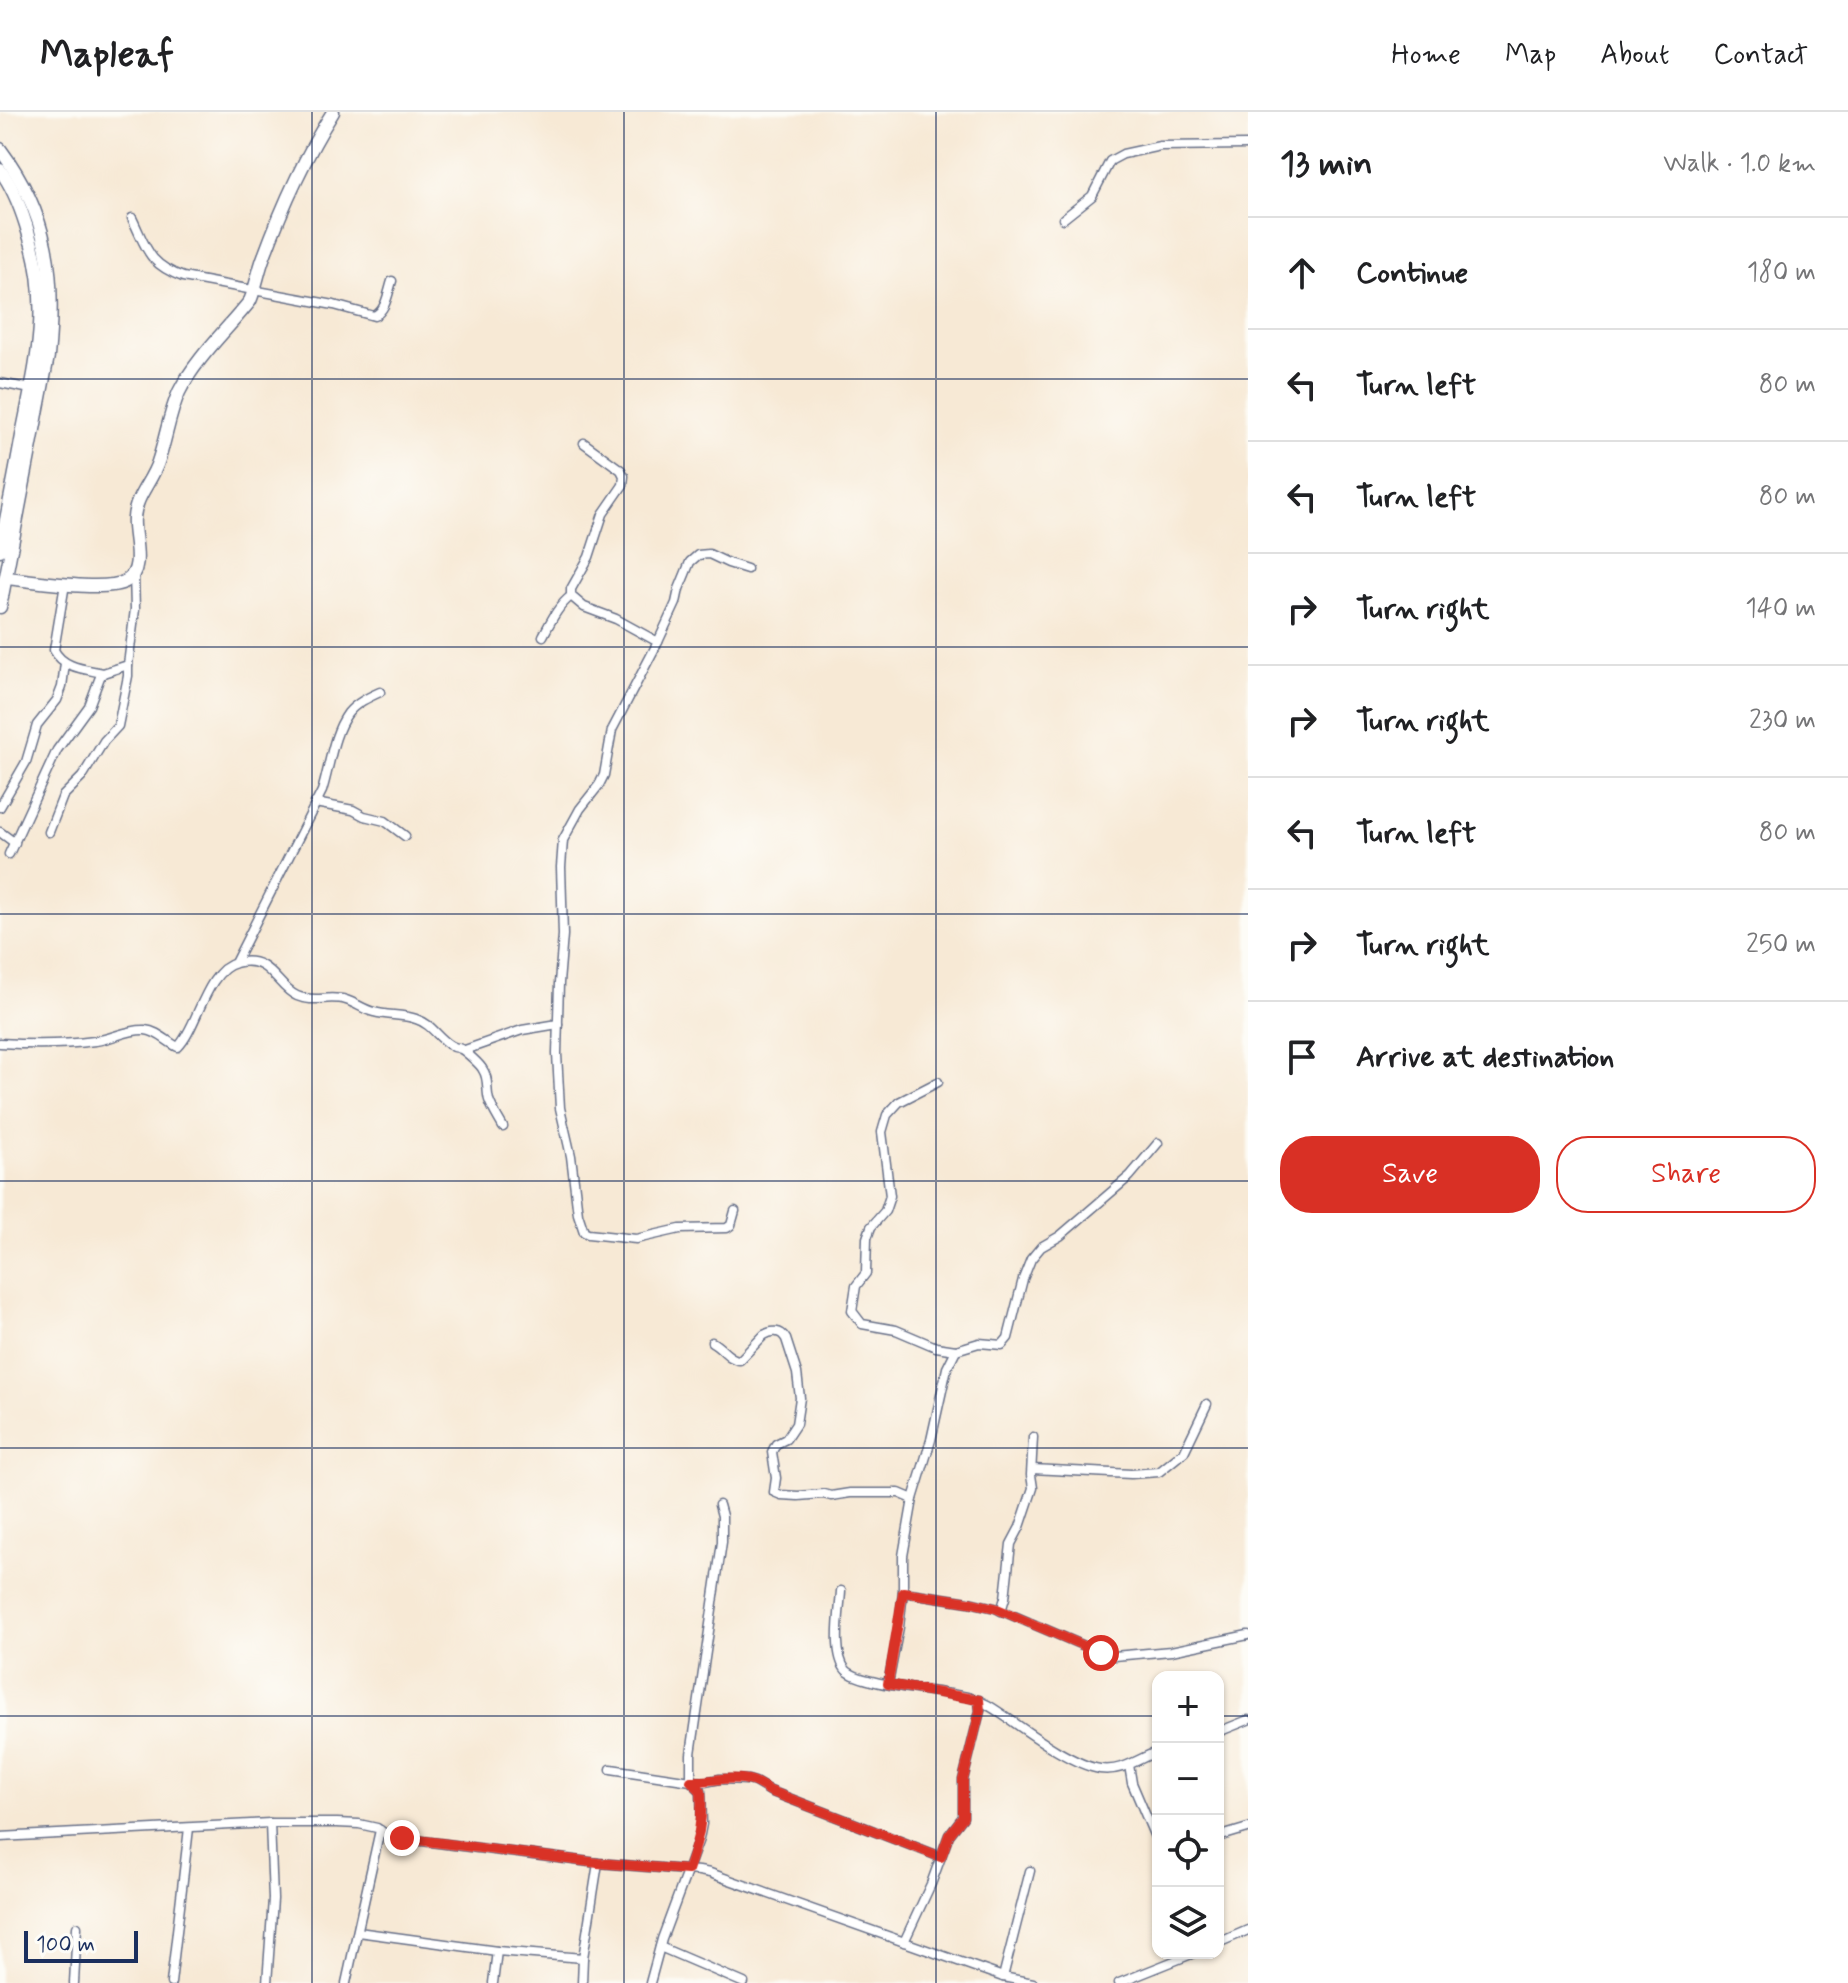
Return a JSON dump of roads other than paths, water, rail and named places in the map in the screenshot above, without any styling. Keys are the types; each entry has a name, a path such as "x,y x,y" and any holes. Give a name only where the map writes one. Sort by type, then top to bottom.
{"main road":[{"path":"5,578 89,586 120,583 129,580 134,573 137,563 133,516 158,464 177,396 194,368 250,301 290,191 333,112"},
{"path":"0,149 15,172 24,201 37,259 42,319 27,440 0,607"},
{"path":"0,170 41,228 51,277 52,315 48,356 0,550"}],"street":[{"path":"1063,219 1092,196 1110,161 1123,154 1160,146 1248,145"},
{"path":"132,218 153,261 183,277 334,305 374,316 382,310 392,281"},
{"path":"0,383 31,389"},
{"path":"543,636 555,614 571,596 571,589 589,557 603,514 623,485 621,470 584,443"},
{"path":"735,1211 727,1228 680,1229 636,1239 584,1232 578,1214 571,1156 560,1108 557,1054 563,935 563,840 604,775 612,730 658,642 690,562 698,555 709,554 747,569"},
{"path":"49,832 63,796 82,777 104,741 118,726 128,676 135,609 134,573"},
{"path":"65,584 54,650 61,660 103,673 128,665"},
{"path":"571,596 584,607 616,619 658,642"},
{"path":"0,807 26,762 37,725 57,700 65,663"},
{"path":"9,854 57,750 89,706 103,673"},
{"path":"235,963 315,803 329,771 342,724 349,711 380,692"},
{"path":"315,803 353,810 385,821 405,836"},
{"path":"0,832 15,843"},
{"path":"0,1043 52,1046 146,1030 180,1047 202,1001 224,969 235,963 254,963 262,965 295,996 346,1000 376,1013 416,1019 429,1026 451,1046 465,1050 485,1072 489,1099 503,1127"},
{"path":"465,1050 522,1030 558,1024"},
{"path":"938,1082 899,1102 887,1115 882,1132 890,1196 885,1211 871,1227 867,1238 866,1273 856,1286 852,1311 862,1324 896,1330 936,1347 956,1350 979,1343 1002,1345 1008,1338 1031,1259 1041,1247 1060,1236 1130,1176 1158,1143"},
{"path":"712,1342 724,1349 728,1356 740,1360 769,1332 784,1335 786,1339 797,1373 800,1398 796,1424 772,1452 776,1478 774,1492 798,1496 899,1493 913,1499"},
{"path":"888,1684 903,1592 903,1556 913,1499 931,1440 947,1368 956,1350"},
{"path":"1032,1469 1131,1474 1159,1472 1184,1452 1207,1404"},
{"path":"1001,1611 1011,1544 1032,1494 1033,1437"},
{"path":"650,1983 699,1839 701,1791 691,1781 692,1737 702,1689 722,1542 719,1505"},
{"path":"841,1591 840,1656 844,1668 853,1675 979,1700 1030,1734 1090,1767 1116,1770 1152,1754"},
{"path":"903,1592 969,1602 1001,1611 1114,1656 1171,1651 1248,1636"},
{"path":"1005,1598 1015,1617"},
{"path":"904,1942 931,1884 949,1835 963,1817 963,1780 980,1711 979,1700"},
{"path":"980,1711 990,1706"},
{"path":"1224,1730 1248,1720"},
{"path":"1129,1765 1132,1783 1152,1830"},
{"path":"611,1769 691,1781 720,1779 755,1782 770,1791 941,1857"},
{"path":"1116,1770 1132,1783"},
{"path":"267,1983 273,1899 270,1823"},
{"path":"0,1837 270,1823 359,1824 380,1830 390,1837 598,1863 710,1873 1003,1977 1033,1983"},
{"path":"171,1983 189,1828"},
{"path":"1224,1835 1248,1828"},
{"path":"346,1983 380,1830"},
{"path":"582,1983 598,1863"},
{"path":"1003,1977 1030,1871"},
{"path":"74,1983 77,1927"},
{"path":"1224,1940 1248,1930"},
{"path":"358,1932 497,1951 583,1958"},
{"path":"660,1947 744,1983"},
{"path":"493,1983 497,1951"},
{"path":"1119,1983 1179,1959"}]}
